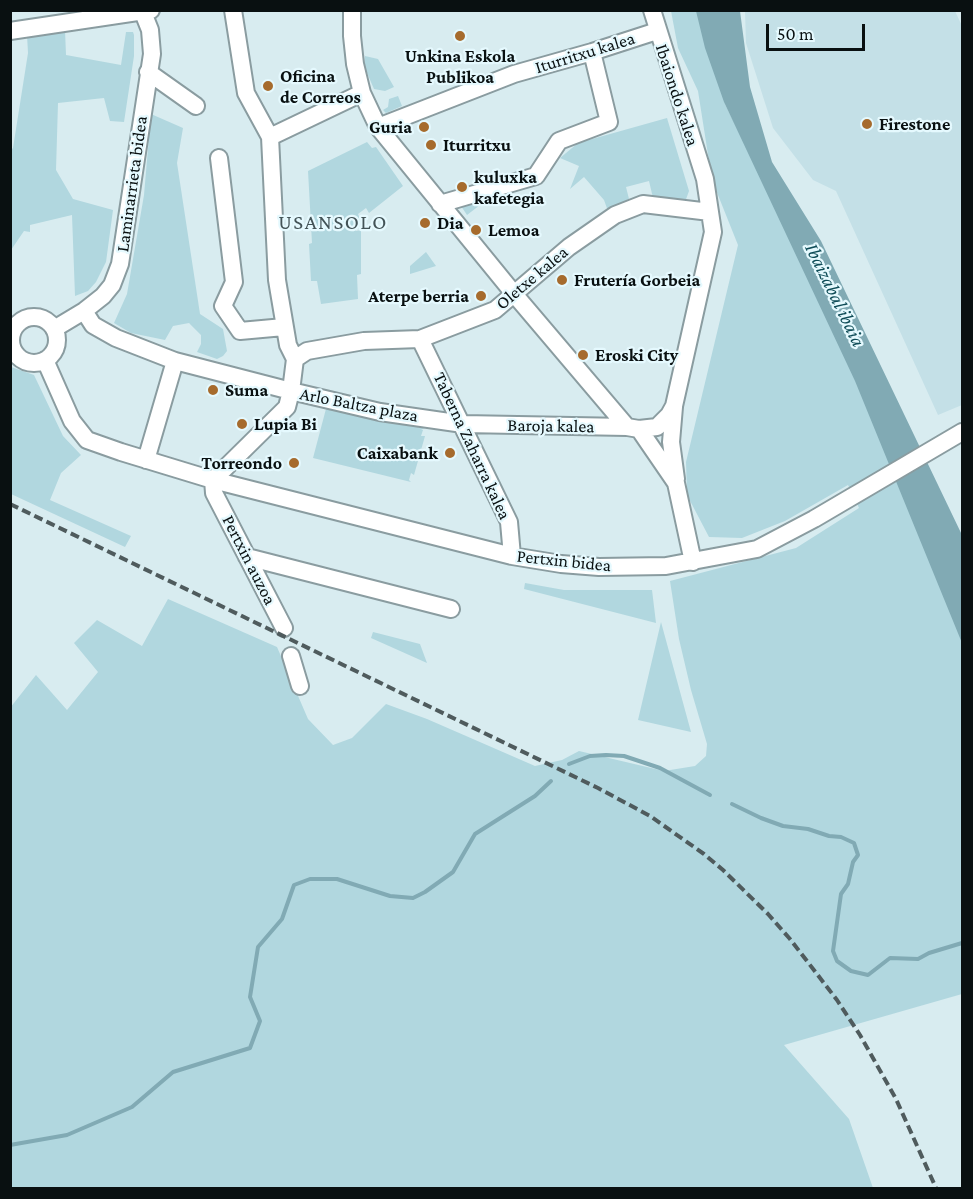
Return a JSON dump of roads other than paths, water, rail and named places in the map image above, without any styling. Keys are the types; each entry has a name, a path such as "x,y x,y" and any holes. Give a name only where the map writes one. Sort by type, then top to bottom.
{"street":[{"path":"213,486 287,407 296,359 288,345 277,280 270,137 246,93 233,10"},
{"path":"352,10 351,36 355,64 362,93 378,127 514,295 633,428 676,483"},
{"name":"Ibaiondo kalea","path":"652,10 705,179 711,212"},
{"path":"10,31 145,11"},
{"name":"Laminarrieta bidea","path":"54,329 84,311 103,296 112,285 120,264 152,54 150,30 145,11"},
{"name":"Iturritxu kalea","path":"378,127 514,74 657,31"},
{"path":"440,204 536,176 559,141 609,122 592,52"},
{"path":"148,72 196,106"},
{"path":"270,137 362,93"},
{"path":"219,158 234,282 223,306 240,331 284,327"},
{"name":"Oletxe kalea","path":"296,359 307,351 364,341 420,339 495,310 569,247 615,215 644,204 711,212"},
{"path":"665,468 664,446 671,411 713,232 711,212"},
{"path":"84,311 93,325 107,333 175,361 291,392"},
{"path":"38,317 44,319 54,329 57,343 55,350 45,360 31,363 18,356 11,344 14,321 38,317"},
{"name":"Taberna Zaharra kalea","path":"420,339 509,522 512,556"},
{"name":"Pertxin bidea","path":"45,360 72,421 87,440 213,486 512,556 599,567 666,566 757,549 814,519 963,432"},
{"path":"146,460 175,361"},
{"name":"Arlo Baltza plaza","path":"291,392 380,411 463,424"},
{"path":"633,428 657,427 671,411"},
{"path":"671,411 670,442 676,483 693,562"},
{"name":"Baroja kalea","path":"463,424 633,428"},
{"name":"Pertxin auzoa","path":"213,486 284,628"},
{"path":"247,557 451,609"},
{"path":"291,656 300,686"}],"water":[{"name":"Ibaizabal ibaia","path":"696,11 740,11 750,87 772,162 821,241 962,535 962,643 855,381 724,102 705,48"}],"waterway":[{"path":"569,764 590,756 624,756 660,768 710,795"},
{"path":"10,1145 67,1135 132,1107 173,1072 250,1048 260,1021 250,997 258,947 282,919 294,885 310,879 337,879 390,896 413,898 453,872 475,834 535,796 551,781"},
{"path":"732,804 783,826 808,829 829,836 841,837 854,843 858,855 853,862 848,884 841,894 833,951 837,961 851,971 868,975 890,958 918,959 929,953 962,943"}],"railway":[{"path":"10,504 598,788 650,816 704,854 768,914 837,1000 860,1035 896,1099 936,1188"}],"place":[{"name":"Unkina Eskola Publikoa","path":"460,36"},
{"name":"Oficina de Correos","path":"268,86"},
{"name":"Firestone","path":"867,124"},
{"name":"Guria","path":"424,127"},
{"name":"Iturritxu","path":"431,145"},
{"name":"kuluxka kafetegia","path":"462,187"},
{"name":"Dia","path":"425,223"},
{"name":"Lemoa","path":"476,230"},
{"name":"Frutería Gorbeia","path":"562,280"},
{"name":"Aterpe berria","path":"481,296"},
{"name":"Eroski City","path":"583,355"},
{"name":"Suma","path":"213,390"},
{"name":"Lupia Bi","path":"242,424"},
{"name":"Caixabank","path":"450,453"},
{"name":"Torreondo","path":"294,463"}],"district":[{"name":"USANSOLO","path":"333,223"}]}
